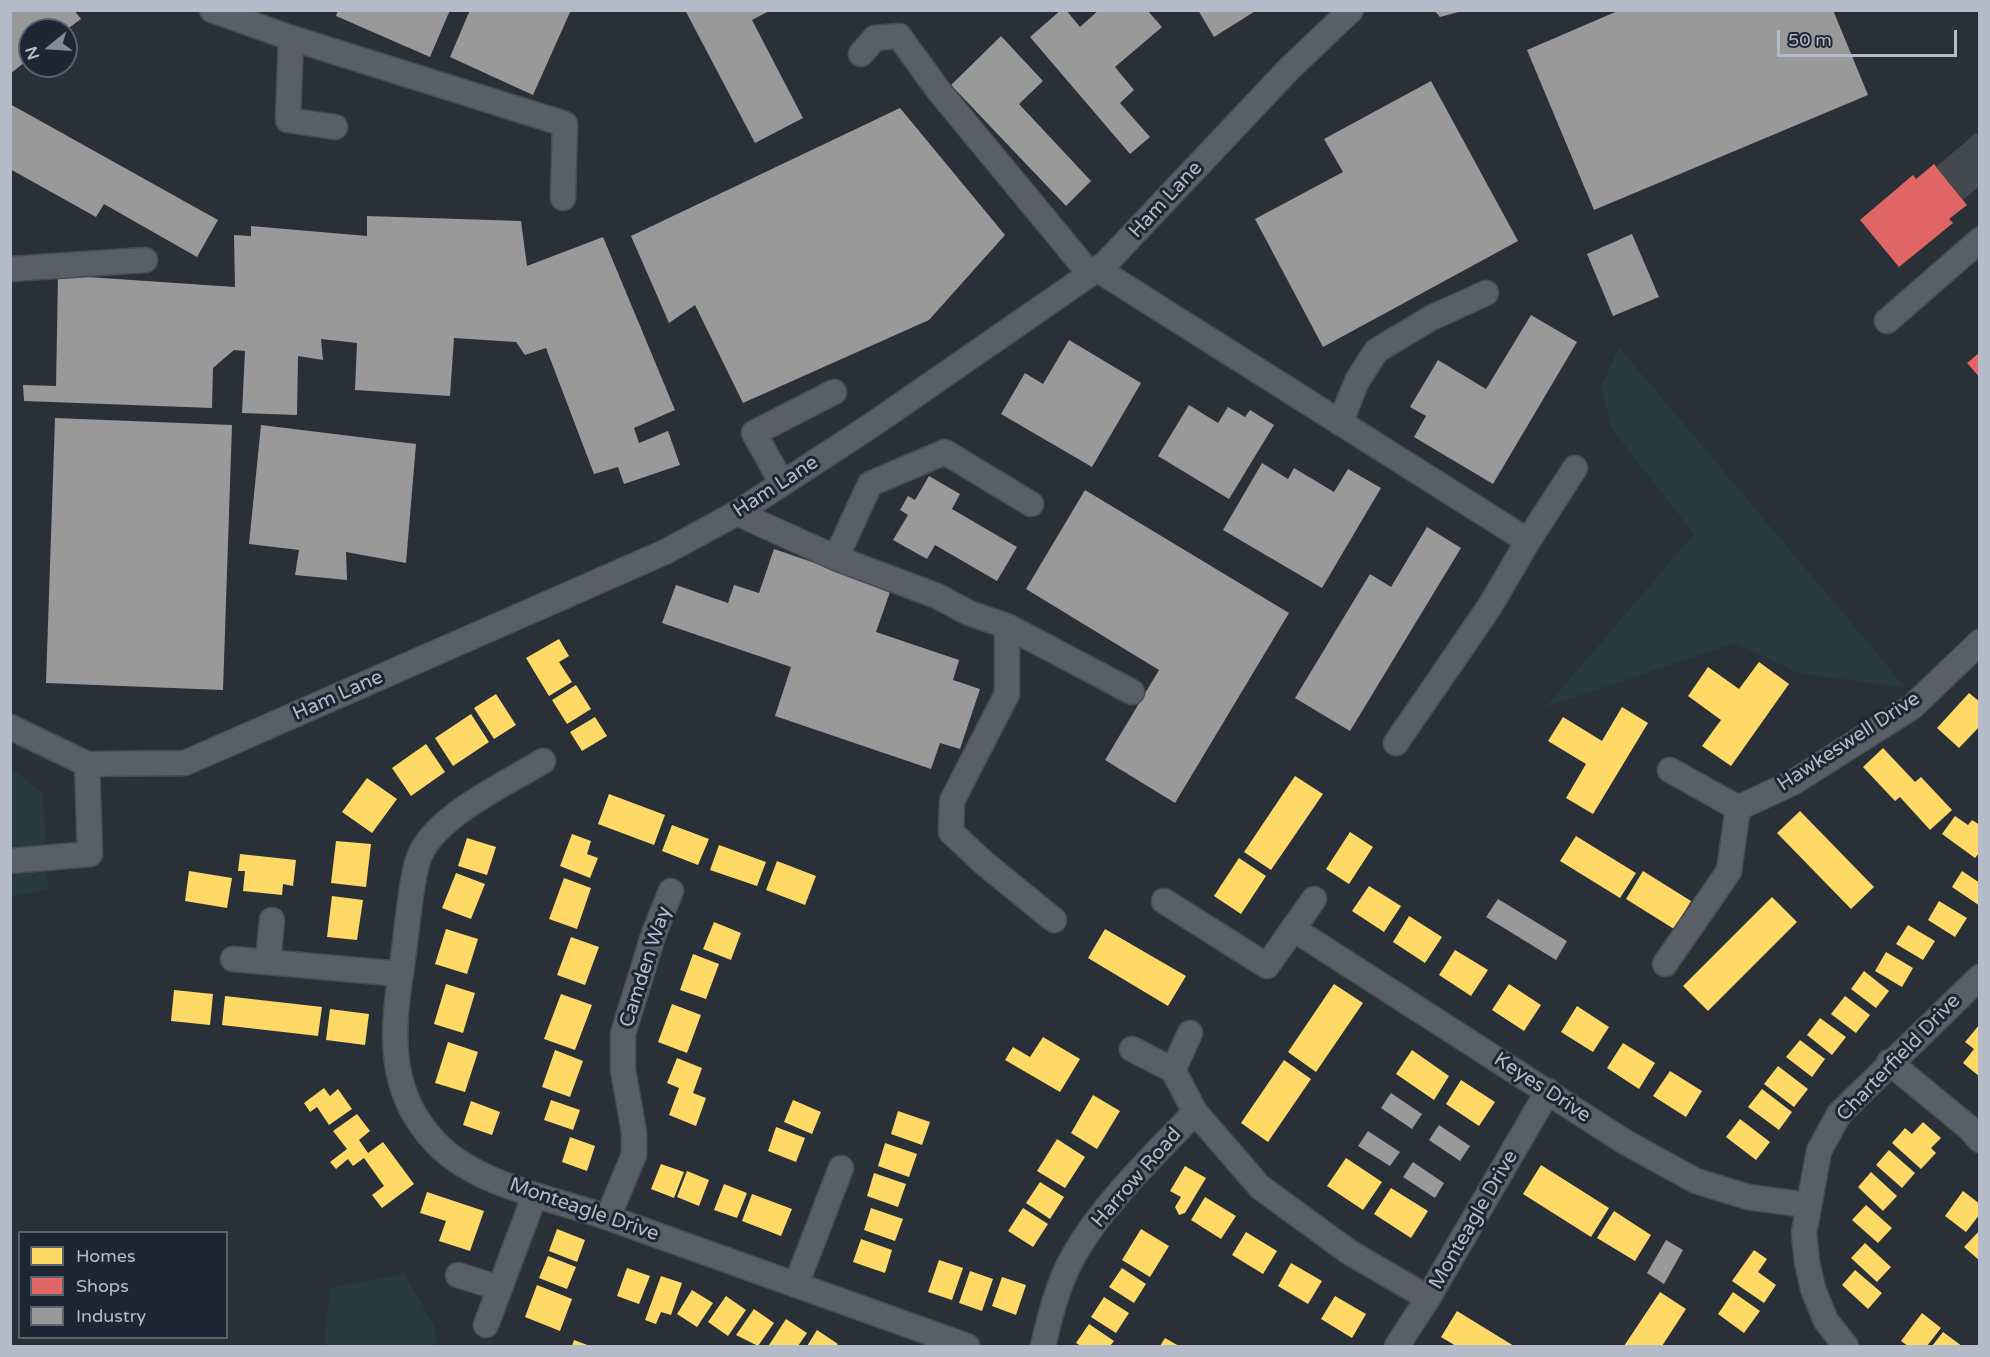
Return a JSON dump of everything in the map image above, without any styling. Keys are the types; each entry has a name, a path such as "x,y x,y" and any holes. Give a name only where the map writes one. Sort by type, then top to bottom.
{"street":[{"path":"212,10 291,38 566,124 563,198"},
{"name":"Ham Lane","path":"87,764 185,764 665,552 737,513 872,425 1094,272 1289,69 1351,10"},
{"path":"861,54 875,38 899,36 939,92 1094,272 1528,541"},
{"path":"291,38 288,120 335,127"},
{"path":"1887,321 1980,240"},
{"path":"10,269 145,260"},
{"path":"1340,423 1357,381 1376,351 1431,318 1486,293"},
{"path":"782,483 754,433 834,392"},
{"path":"837,558 870,484 945,452 1031,504"},
{"path":"1396,743 1490,606 1575,468"},
{"path":"737,513 837,558 937,597 969,613 1007,626 1132,692"},
{"path":"1007,626 1007,694 952,801 951,832 984,863 1054,920"},
{"name":"Hawkeswell Drive","path":"1738,808 1792,783 1912,707 1980,642"},
{"path":"10,727 87,764 90,854 10,861"},
{"name":"Monteagle Drive","path":"543,761 450,818 432,836 418,860 396,1005 395,1056 406,1099 436,1143 457,1161 534,1197 608,1217 967,1347"},
{"path":"1665,964 1729,871 1738,808 1670,770"},
{"name":"Camden Way","path":"608,1217 634,1155 634,1132 623,1070 623,1034 654,933 671,891"},
{"path":"1164,901 1268,966 1295,930 1314,898"},
{"path":"268,962 272,920"},
{"name":"Keyes Drive","path":"1295,930 1625,1142 1696,1181 1748,1197 1807,1205"},
{"path":"233,959 401,974"},
{"name":"Charterfield Drive","path":"1846,1347 1826,1321 1813,1289 1804,1233 1807,1205 1820,1151 1839,1114 1889,1062 1980,977"},
{"path":"1173,1070 1190,1033"},
{"path":"1131,1049 1173,1070 1195,1112 1260,1187 1349,1252 1428,1298"},
{"path":"1889,1062 1968,1127 1980,1140"},
{"name":"Monteagle Drive","path":"1396,1347 1428,1298 1548,1091"},
{"name":"Harrow Road","path":"1043,1347 1050,1314 1073,1256 1110,1203 1195,1112"},
{"path":"796,1285 841,1168"},
{"path":"486,1325 534,1197"},
{"path":"458,1275 499,1288"}],"green space":[{"path":"1619,347 1906,688 1798,673 1735,643 1546,707 1694,534 1612,429 1601,387"},
{"path":"10,768 43,793 48,889 11,897"},
{"path":"405,1274 435,1328 436,1346 324,1346 330,1288"}],"building: Homes":[{"path":"559,639 569,656 559,662 572,682 549,696 526,658"},
{"path":"1759,662 1789,684 1731,766 1702,746 1721,720 1688,696 1708,667 1739,689"},
{"path":"576,685 591,709 567,724 552,700"},
{"path":"1969,693 1980,702 1980,726 1959,748 1937,728"},
{"path":"496,694 516,725 494,739 474,708"},
{"path":"1622,707 1648,723 1593,814 1566,798 1586,764 1548,741 1563,717 1602,741"},
{"path":"471,714 489,742 453,766 435,738"},
{"path":"595,717 607,736 582,751 570,732"},
{"path":"426,744 445,772 411,796 392,768"},
{"path":"1883,748 1915,782 1921,777 1952,810 1930,830 1900,797 1895,801 1863,767"},
{"path":"1295,776 1323,794 1271,870 1244,852"},
{"path":"367,778 397,799 372,833 342,812"},
{"path":"609,794 665,815 654,845 598,824"},
{"path":"1800,811 1874,887 1851,909 1777,833"},
{"path":"1955,816 1968,825 1972,820 1980,825 1980,852 1975,858 1942,834"},
{"path":"672,825 709,839 698,865 662,851"},
{"path":"1350,832 1373,847 1349,884 1326,869"},
{"path":"572,834 591,841 587,854 598,858 590,878 560,866"},
{"path":"1576,836 1636,873 1620,898 1560,861"},
{"path":"467,838 496,847 487,875 458,866"},
{"path":"336,841 371,844 366,887 331,883"},
{"path":"719,845 766,862 757,886 710,870"},
{"path":"240,854 296,860 293,886 283,884 282,895 243,891 245,871 238,871"},
{"path":"1239,858 1266,876 1241,914 1214,896"},
{"path":"777,861 816,876 805,905 766,890"},
{"path":"189,871 232,878 227,908 185,901"},
{"path":"1643,871 1691,901 1674,929 1626,899"},
{"path":"1962,871 1980,883 1980,906 1952,887"},
{"path":"456,873 485,884 471,919 442,908"},
{"path":"564,878 591,888 577,929 549,919"},
{"path":"1369,886 1401,906 1384,932 1352,911"},
{"path":"332,896 363,900 357,940 327,937"},
{"path":"1772,897 1797,922 1708,1011 1683,986"},
{"path":"1939,901 1967,918 1955,937 1928,920"},
{"path":"1409,916 1442,937 1425,963 1393,942"},
{"path":"714,922 741,933 731,960 703,949"},
{"path":"1908,925 1935,941 1923,960 1896,944"},
{"path":"446,929 478,939 467,974 435,964"},
{"path":"1105,929 1186,976 1168,1006 1088,958"},
{"path":"571,937 599,947 585,985 557,975"},
{"path":"1455,950 1488,970 1471,996 1439,975"},
{"path":"1886,952 1913,968 1902,987 1875,971"},
{"path":"693,954 719,964 706,999 680,990"},
{"path":"1864,971 1889,991 1876,1008 1851,989"},
{"path":"446,984 475,993 463,1033 434,1024"},
{"path":"1334,984 1363,1003 1316,1072 1288,1052"},
{"path":"1509,984 1541,1005 1524,1031 1492,1010"},
{"path":"174,990 213,994 210,1025 171,1021"},
{"path":"561,994 592,1005 575,1050 544,1039"},
{"path":"225,996 322,1007 318,1036 222,1025"},
{"path":"1845,996 1870,1015 1856,1033 1831,1014"},
{"path":"672,1004 701,1015 687,1053 658,1042"},
{"path":"1577,1006 1609,1027 1593,1052 1561,1032"},
{"path":"330,1009 369,1014 365,1045 326,1040"},
{"path":"1820,1018 1846,1037 1832,1055 1807,1035"},
{"path":"1980,1024 1980,1077 1963,1063 1974,1049 1965,1042"},
{"path":"1043,1037 1080,1059 1060,1092 1005,1060 1013,1047 1030,1057"},
{"path":"1800,1040 1825,1059 1812,1077 1786,1057"},
{"path":"448,1042 478,1052 465,1092 435,1083"},
{"path":"1623,1043 1655,1063 1639,1089 1607,1068"},
{"path":"555,1050 583,1061 570,1097 542,1087"},
{"path":"1412,1050 1449,1076 1434,1100 1396,1074"},
{"path":"677,1058 702,1068 693,1093 706,1098 696,1126 669,1115 679,1088 667,1083"},
{"path":"1284,1060 1311,1079 1268,1142 1241,1123"},
{"path":"1778,1066 1808,1089 1794,1107 1764,1084"},
{"path":"1670,1071 1702,1091 1686,1117 1653,1096"},
{"path":"1461,1080 1495,1102 1479,1126 1446,1104"},
{"path":"324,1088 330,1096 338,1089 352,1109 329,1125 317,1107 310,1112 304,1103"},
{"path":"1762,1089 1792,1112 1779,1130 1748,1107"},
{"path":"1093,1095 1120,1111 1097,1149 1071,1133"},
{"path":"551,1100 580,1110 573,1130 544,1120"},
{"path":"793,1100 821,1112 812,1134 784,1122"},
{"path":"471,1101 500,1112 492,1135 463,1125"},
{"path":"898,1111 930,1122 922,1145 891,1134"},
{"path":"357,1114 370,1131 359,1140 368,1153 383,1142 414,1184 382,1208 372,1195 384,1186 364,1158 353,1166 348,1159 336,1169 330,1162 347,1149 333,1131"},
{"path":"1740,1119 1770,1142 1756,1160 1726,1137"},
{"path":"1923,1122 1941,1138 1931,1148 1936,1153 1921,1169 1892,1143 1905,1128 1912,1134"},
{"path":"776,1127 805,1138 796,1162 768,1151"},
{"path":"570,1137 595,1146 587,1171 562,1162"},
{"path":"1057,1139 1085,1157 1065,1188 1037,1171"},
{"path":"885,1143 917,1154 909,1177 878,1166"},
{"path":"1889,1150 1915,1173 1902,1188 1876,1165"},
{"path":"1346,1158 1382,1182 1363,1210 1327,1186"},
{"path":"661,1164 684,1172 674,1198 651,1189"},
{"path":"1541,1165 1609,1208 1591,1237 1523,1194"},
{"path":"1185,1166 1206,1178 1185,1213 1179,1215 1175,1207 1181,1197 1170,1191"},
{"path":"687,1171 709,1180 699,1206 677,1197"},
{"path":"1871,1172 1897,1196 1883,1211 1858,1187"},
{"path":"874,1173 906,1184 898,1207 867,1196"},
{"path":"1040,1182 1064,1197 1050,1219 1026,1203"},
{"path":"724,1184 747,1193 737,1218 714,1210"},
{"path":"1391,1188 1428,1211 1411,1238 1374,1214"},
{"path":"1963,1191 1980,1204 1980,1214 1966,1232 1945,1216"},
{"path":"427,1192 484,1211 470,1251 439,1241 446,1221 420,1213"},
{"path":"752,1194 792,1209 781,1236 742,1221"},
{"path":"1205,1197 1236,1216 1221,1239 1191,1220"},
{"path":"1866,1205 1892,1228 1878,1243 1852,1220"},
{"path":"871,1208 903,1219 895,1241 864,1230"},
{"path":"1023,1208 1048,1224 1033,1247 1008,1231"},
{"path":"1614,1211 1651,1235 1635,1261 1597,1238"},
{"path":"557,1229 585,1240 577,1262 549,1251"},
{"path":"1141,1229 1169,1246 1150,1277 1122,1260"},
{"path":"1980,1230 1980,1261 1964,1247"},
{"path":"1246,1232 1277,1251 1263,1274 1232,1255"},
{"path":"861,1239 892,1250 885,1273 853,1262"},
{"path":"1865,1243 1891,1267 1877,1282 1851,1258"},
{"path":"1754,1250 1767,1259 1758,1272 1776,1285 1764,1303 1732,1281"},
{"path":"548,1256 576,1267 567,1289 539,1278"},
{"path":"939,1260 963,1268 952,1300 928,1292"},
{"path":"1291,1263 1322,1281 1308,1304 1278,1286"},
{"path":"627,1268 650,1276 639,1304 617,1296"},
{"path":"1122,1268 1146,1284 1134,1303 1109,1287"},
{"path":"1855,1270 1882,1293 1868,1309 1842,1285"},
{"path":"970,1271 993,1279 982,1311 959,1303"},
{"path":"661,1276 682,1283 671,1315 661,1312 656,1324 645,1320"},
{"path":"1002,1277 1026,1285 1016,1315 992,1306"},
{"path":"537,1285 572,1299 560,1331 525,1317"},
{"path":"692,1290 713,1303 697,1327 677,1314"},
{"path":"1660,1292 1686,1309 1662,1346 1624,1346"},
{"path":"1733,1292 1760,1311 1744,1333 1718,1314"},
{"path":"726,1296 746,1310 728,1336 708,1322"},
{"path":"1335,1296 1366,1314 1352,1338 1321,1319"},
{"path":"1104,1297 1129,1313 1116,1333 1091,1317"},
{"path":"754,1309 774,1323 758,1346 736,1335"},
{"path":"1457,1311 1514,1346 1456,1346 1441,1337"},
{"path":"1922,1313 1941,1328 1927,1346 1908,1346 1901,1341"},
{"path":"786,1319 807,1333 798,1346 769,1345"},
{"path":"1089,1324 1114,1341 1110,1346 1081,1346 1076,1343"},
{"path":"817,1330 838,1344 836,1346 807,1346"},
{"path":"1943,1332 1962,1346 1932,1346"},
{"path":"1165,1338 1179,1346 1160,1346"},
{"path":"574,1340 590,1346 572,1346"}],"building: Shops":[{"path":"1934,164 1967,205 1949,219 1953,223 1899,267 1860,220 1913,175 1916,179"},
{"path":"1980,352 1980,378 1967,363"}],"building: Industry":[{"path":"10,10 74,10 81,19 78,21 78,18 18,18 18,68 10,74"},
{"path":"338,10 450,10 430,57 336,16"},
{"path":"470,10 571,10 533,95 450,57"},
{"path":"685,10 771,10 752,20 803,118 755,143"},
{"path":"1061,10 1066,10 1080,27 1099,10 1147,10 1162,27 1115,67 1134,90 1120,103 1150,137 1130,154 1030,37"},
{"path":"1198,10 1257,10 1214,37"},
{"path":"1434,10 1462,10 1462,11 1440,17"},
{"path":"1620,10 1833,10 1868,95 1594,210 1527,50"},
{"path":"1001,36 1043,81 1019,104 1091,181 1066,206 951,85"},
{"path":"1431,81 1518,241 1323,347 1255,219 1343,172 1324,139"},
{"path":"10,104 218,220 197,257 104,204 96,217 10,169"},
{"path":"900,108 1005,235 929,320 743,403 695,305 669,323 631,236"},
{"path":"367,216 521,221 527,266 603,237 675,410 634,428 639,443 668,431 680,465 624,484 618,467 594,474 546,348 525,355 516,342 454,338 450,396 355,390 357,343 321,339 323,360 298,356 297,415 242,413 245,351 234,350 213,368 212,408 24,401 23,385 56,386 58,275 235,287 234,235 251,236 251,226 367,236"},
{"path":"1632,234 1659,297 1613,316 1587,254"},
{"path":"1531,315 1577,342 1493,484 1414,437 1426,416 1410,407 1438,360 1486,389"},
{"path":"1069,340 1141,383 1092,467 1001,414 1025,373 1043,384"},
{"path":"1189,405 1218,423 1228,407 1245,417 1250,410 1274,425 1229,499 1158,456"},
{"path":"55,418 232,425 223,690 46,683"},
{"path":"261,425 416,444 406,563 346,552 347,580 295,575 299,550 249,544"},
{"path":"1262,463 1288,479 1294,468 1334,492 1348,469 1381,488 1322,588 1223,530"},
{"path":"929,476 960,494 952,509 1017,547 997,581 935,545 927,559 893,540 908,515 900,510 908,496 915,500"},
{"path":"1085,490 1289,613 1175,803 1105,760 1159,670 1026,589"},
{"path":"1427,527 1461,548 1350,731 1295,698 1370,574 1391,587"},
{"path":"774,549 891,589 876,632 959,660 953,680 980,689 960,749 940,743 931,769 775,716 791,667 662,623 676,585 728,603 734,585 759,593"},
{"path":"1498,899 1567,941 1556,960 1486,917"},
{"path":"1391,1093 1422,1114 1412,1129 1381,1108"},
{"path":"1439,1125 1470,1146 1460,1161 1429,1140"},
{"path":"1368,1131 1400,1152 1390,1166 1358,1146"},
{"path":"1413,1162 1444,1183 1435,1198 1403,1177"},
{"path":"1666,1240 1683,1250 1664,1284 1647,1273"}],"building: Other":[{"path":"1976,133 1980,138 1980,186 1963,200 1936,167"}]}
